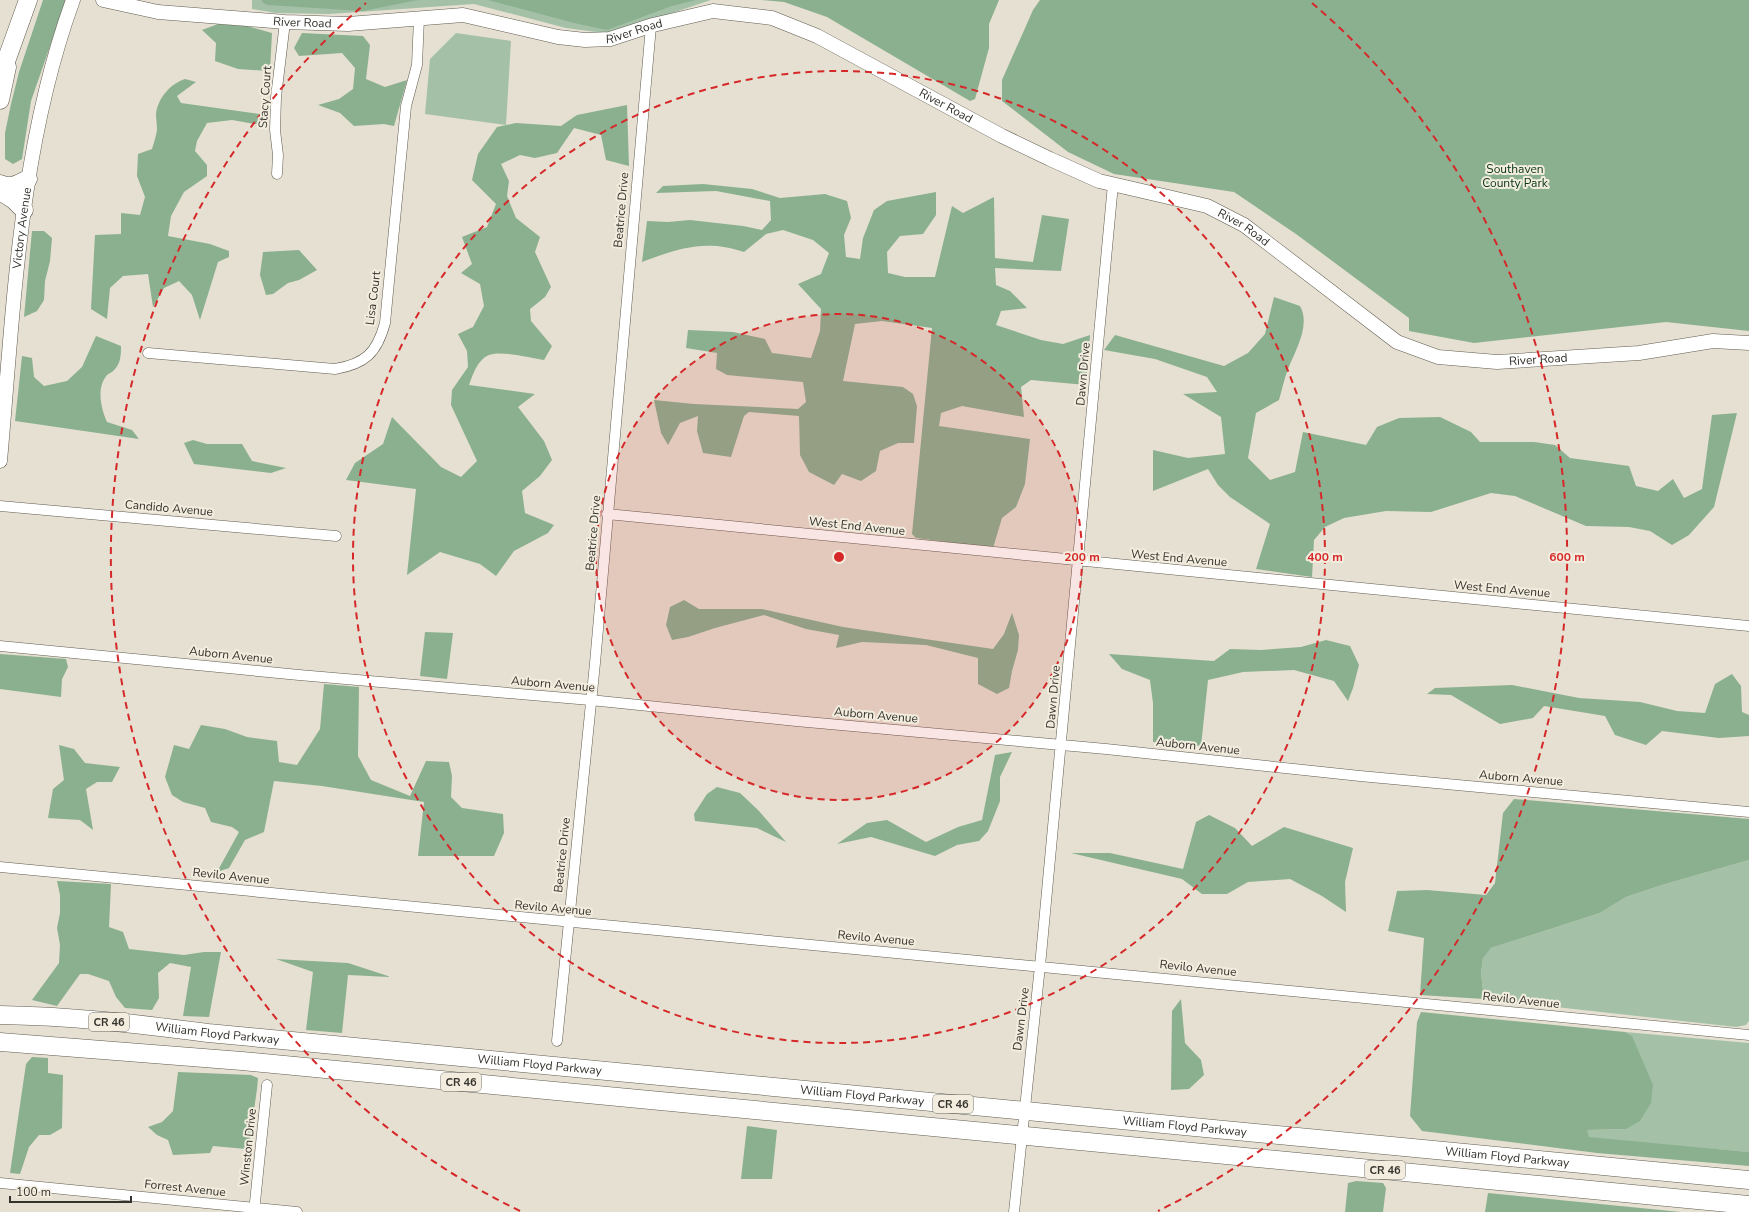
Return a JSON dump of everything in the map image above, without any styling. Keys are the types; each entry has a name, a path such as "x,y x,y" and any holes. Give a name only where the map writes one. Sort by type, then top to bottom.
{"highway":[{"path":"0,78 28,0"},
{"path":"0,100 14,40"},
{"path":"0,184 4,186 13,186 28,178"},
{"path":"0,191 14,200 24,210"},
{"name":"William Floyd Parkway","path":"0,1015 158,1026 216,1033 1749,1180"},
{"name":"William Floyd Parkway","path":"0,1042 242,1061 1749,1205"}],"street":[{"name":"Victory Avenue","path":"0,461 28,178 35,136 46,88 60,38 73,0"},
{"name":"River Road","path":"103,0 158,12 285,22 348,24 463,15 558,37 585,40 610,39 651,26 713,11 772,18 817,36 1002,136 1099,181 1207,206 1244,225 1397,342 1438,357 1497,362 1639,353 1713,341 1749,343"},
{"name":"Lisa Court","path":"148,353 335,369 349,367 361,362 372,353 377,345 385,323 406,106 417,65 419,18"},
{"name":"Stacy Court","path":"277,174 278,155 275,130 276,97 285,22"},
{"name":"Beatrice Drive","path":"557,1041 590,700 651,26"},
{"name":"Dawn Drive","path":"1014,1212 1040,966 1113,184"},
{"name":"Candido Avenue","path":"0,506 336,536"},
{"name":"West End Avenue","path":"607,514 1749,626"},
{"name":"Auborn Avenue","path":"0,646 291,674 590,700 796,721 1061,745 1360,776 1749,812"},
{"name":"Revilo Avenue","path":"0,867 569,923 1040,966 1749,1035"},
{"name":"Winston Drive","path":"255,1210 267,1085"},
{"name":"Forrest Avenue","path":"0,1182 255,1210 297,1212"}],"green space":[{"path":"43,0 66,0 31,101 22,159 13,164 5,159 5,133 19,72"},
{"path":"252,0 711,0 654,19 604,33 566,28 474,4 329,14 276,13 252,9"},
{"path":"262,0 418,0 363,11 267,5 262,2"},
{"path":"488,0 696,0 672,6 607,30 574,23"},
{"path":"762,0 999,0 989,24 989,48 975,99 970,101 827,17 784,2"},
{"name":"Southaven County Park","path":"1040,0 1749,0 1749,331 1666,322 1474,343 1409,331 1409,318 1296,234 1234,192 1114,174 1068,152 1002,101 1002,80 1033,10"},
{"path":"218,24 247,26 272,33 270,71 238,69 215,61 216,43 202,30"},
{"path":"302,33 363,36 370,45 366,79 385,87 407,80 394,126 384,124 354,126 340,113 318,105 339,99 353,89 355,68 342,53 299,56 294,48"},
{"path":"456,33 511,41 506,125 425,114 430,59"},
{"path":"185,79 196,82 177,96 181,103 259,114 261,125 232,120 207,123 197,141 195,151 207,165 207,176 184,192 171,216 168,236 210,244 229,251 229,257 218,262 200,320 192,295 179,281 164,288 153,307 148,274 123,276 110,288 107,319 91,309 95,235 121,234 121,213 140,215 145,197 137,176 138,154 152,149 157,130 157,108 162,97 174,84"},
{"path":"627,105 629,166 606,160 601,135 574,128 557,153 535,158 520,155 501,164 509,181 507,196 516,218 540,237 535,252 551,287 545,297 530,309 531,321 552,346 544,360 500,353 489,355 478,364 469,385 535,394 518,407 544,441 552,460 540,476 522,491 525,513 554,525 548,533 514,551 496,576 480,564 440,552 407,575 416,489 346,480 355,463 383,444 392,417 441,467 461,477 477,461 451,405 452,390 468,367 467,351 458,334 473,327 484,306 480,284 461,273 472,264 462,237 487,227 496,204 472,180 478,154 497,127 516,123 561,126 577,115"},
{"path":"703,184 752,189 780,198 825,194 847,201 851,218 844,235 846,257 860,259 863,238 874,210 887,201 936,192 936,215 923,234 900,236 887,252 888,273 905,277 935,277 952,206 963,213 994,197 995,258 1033,262 1042,215 1069,219 1061,271 995,268 996,285 1010,291 1027,308 1001,311 996,325 1041,340 1063,344 1090,335 1086,385 1031,380 1021,387 1024,417 962,406 941,413 939,426 1030,439 1025,484 1016,507 1002,518 993,548 916,538 912,534 932,328 882,321 855,324 843,381 903,387 913,394 917,406 914,443 898,443 880,451 876,471 861,481 842,474 834,485 809,472 800,455 799,416 749,412 744,416 731,457 703,453 697,431 698,416 680,423 668,445 661,433 654,400 694,404 798,409 806,402 803,382 727,375 716,369 717,353 686,348 688,330 733,332 765,339 772,353 811,358 820,331 821,309 798,284 821,274 829,253 813,240 783,230 766,234 744,252 717,246 693,247 681,249 642,262 647,221 668,222 690,220 743,226 762,230 771,220 770,201 716,191 656,193 663,186"},
{"path":"32,231 44,231 52,238 50,261 45,281 44,300 37,311 24,317"},
{"path":"299,250 317,270 299,280 288,283 273,294 266,295 260,275 263,252"},
{"path":"1274,297 1300,306 1304,321 1301,338 1287,373 1279,400 1256,413 1248,458 1270,480 1295,472 1303,432 1366,445 1377,427 1399,418 1440,417 1471,432 1480,442 1534,442 1555,445 1570,458 1629,466 1636,486 1658,491 1673,479 1684,498 1702,489 1712,415 1737,413 1714,507 1689,535 1672,545 1650,531 1629,527 1586,526 1515,496 1491,493 1431,512 1386,511 1344,518 1325,527 1314,540 1312,577 1256,569 1270,524 1230,497 1218,485 1208,469 1153,491 1153,450 1188,458 1225,454 1221,417 1183,394 1217,392 1207,377 1155,359 1104,350 1115,335 1224,366 1248,353 1265,334"},
{"path":"96,336 121,346 120,358 117,367 107,375 102,386 101,404 107,422 132,430 139,439 15,421 22,356 32,358 34,377 44,386 67,381 82,367"},
{"path":"193,440 207,444 242,444 252,461 286,468 271,473 194,464 184,443"},
{"path":"684,600 699,609 762,609 843,627 993,649 1004,634 1012,613 1019,635 1018,650 1009,688 997,694 978,684 978,658 926,645 862,642 836,648 839,635 806,629 764,615 688,637 672,640 666,625 670,607"},
{"path":"425,632 453,633 447,679 420,676"},
{"path":"1326,640 1350,646 1359,665 1348,701 1334,681 1294,670 1243,672 1208,680 1201,746 1153,742 1153,703 1150,680 1122,669 1109,654 1214,661 1230,649 1261,650 1301,647"},
{"path":"0,654 66,659 68,667 62,679 61,697 0,689"},
{"path":"1732,674 1741,686 1742,712 1749,715 1749,736 1719,738 1662,731 1646,745 1615,735 1605,716 1544,706 1533,718 1500,724 1451,695 1427,694 1435,688 1512,685 1579,698 1640,702 1677,711 1705,713 1715,684"},
{"path":"324,684 359,687 358,756 371,780 410,796 426,761 449,762 452,776 451,797 462,808 503,814 504,833 494,856 418,856 424,802 322,786 274,781 264,832 245,840 229,868 217,872 239,832 232,827 211,822 205,808 183,802 172,795 165,777 174,745 189,749 201,725 225,729 247,737 277,741 279,762 297,765 320,729"},
{"path":"59,745 74,749 85,763 120,767 112,782 97,782 86,789 93,830 80,820 48,818 53,789 64,780"},
{"path":"1012,752 1000,777 1000,801 988,831 979,841 957,845 935,856 871,837 837,844 867,823 887,820 926,842 958,827 982,820 995,755"},
{"path":"717,787 740,793 759,811 786,842 757,828 695,821 694,814 707,794"},
{"path":"1514,799 1749,819 1749,860 1626,897 1600,913 1491,948 1483,958 1481,973 1484,999 1420,995 1424,938 1388,931 1397,891 1427,890 1486,895 1495,883 1503,813"},
{"path":"1209,815 1235,828 1252,846 1284,827 1353,848 1345,882 1346,912 1322,896 1290,879 1248,882 1227,894 1202,894 1182,879 1071,853 1110,853 1183,869 1196,822"},
{"path":"1749,860 1749,1021 1746,1025 1736,1027 1484,999 1481,973 1483,957 1491,948 1600,913 1626,897"},
{"path":"57,881 111,884 109,927 123,932 129,949 184,955 204,952 221,952 209,1017 183,1016 191,967 170,963 158,973 159,998 152,1010 125,1008 116,997 109,981 88,974 80,974 57,1006 32,1000 59,963 60,945 57,928 60,913 60,895"},
{"path":"276,959 348,963 391,977 348,975 342,1033 306,1030 313,972"},
{"path":"1181,999 1185,1043 1201,1060 1204,1075 1189,1089 1171,1090 1172,1011"},
{"path":"1421,1012 1625,1032 1632,1036 1653,1085 1651,1103 1640,1121 1626,1129 1587,1130 1589,1137 1749,1152 1749,1166 1597,1153 1422,1131 1410,1116 1417,1022"},
{"path":"1625,1032 1749,1043 1749,1152 1589,1138 1586,1130 1626,1129 1632,1036"},
{"path":"32,1057 48,1058 48,1073 63,1075 62,1128 50,1135 39,1135 29,1147 20,1174 10,1173 26,1064"},
{"path":"178,1072 251,1075 258,1078 249,1145 246,1149 213,1146 210,1153 173,1155 168,1140 157,1135 148,1127 162,1122 173,1111"},
{"path":"747,1126 777,1130 772,1179 741,1179"},
{"path":"1356,1181 1383,1183 1386,1188 1383,1212 1345,1212 1348,1183"},
{"path":"1488,1193 1681,1212 1485,1212"}]}
